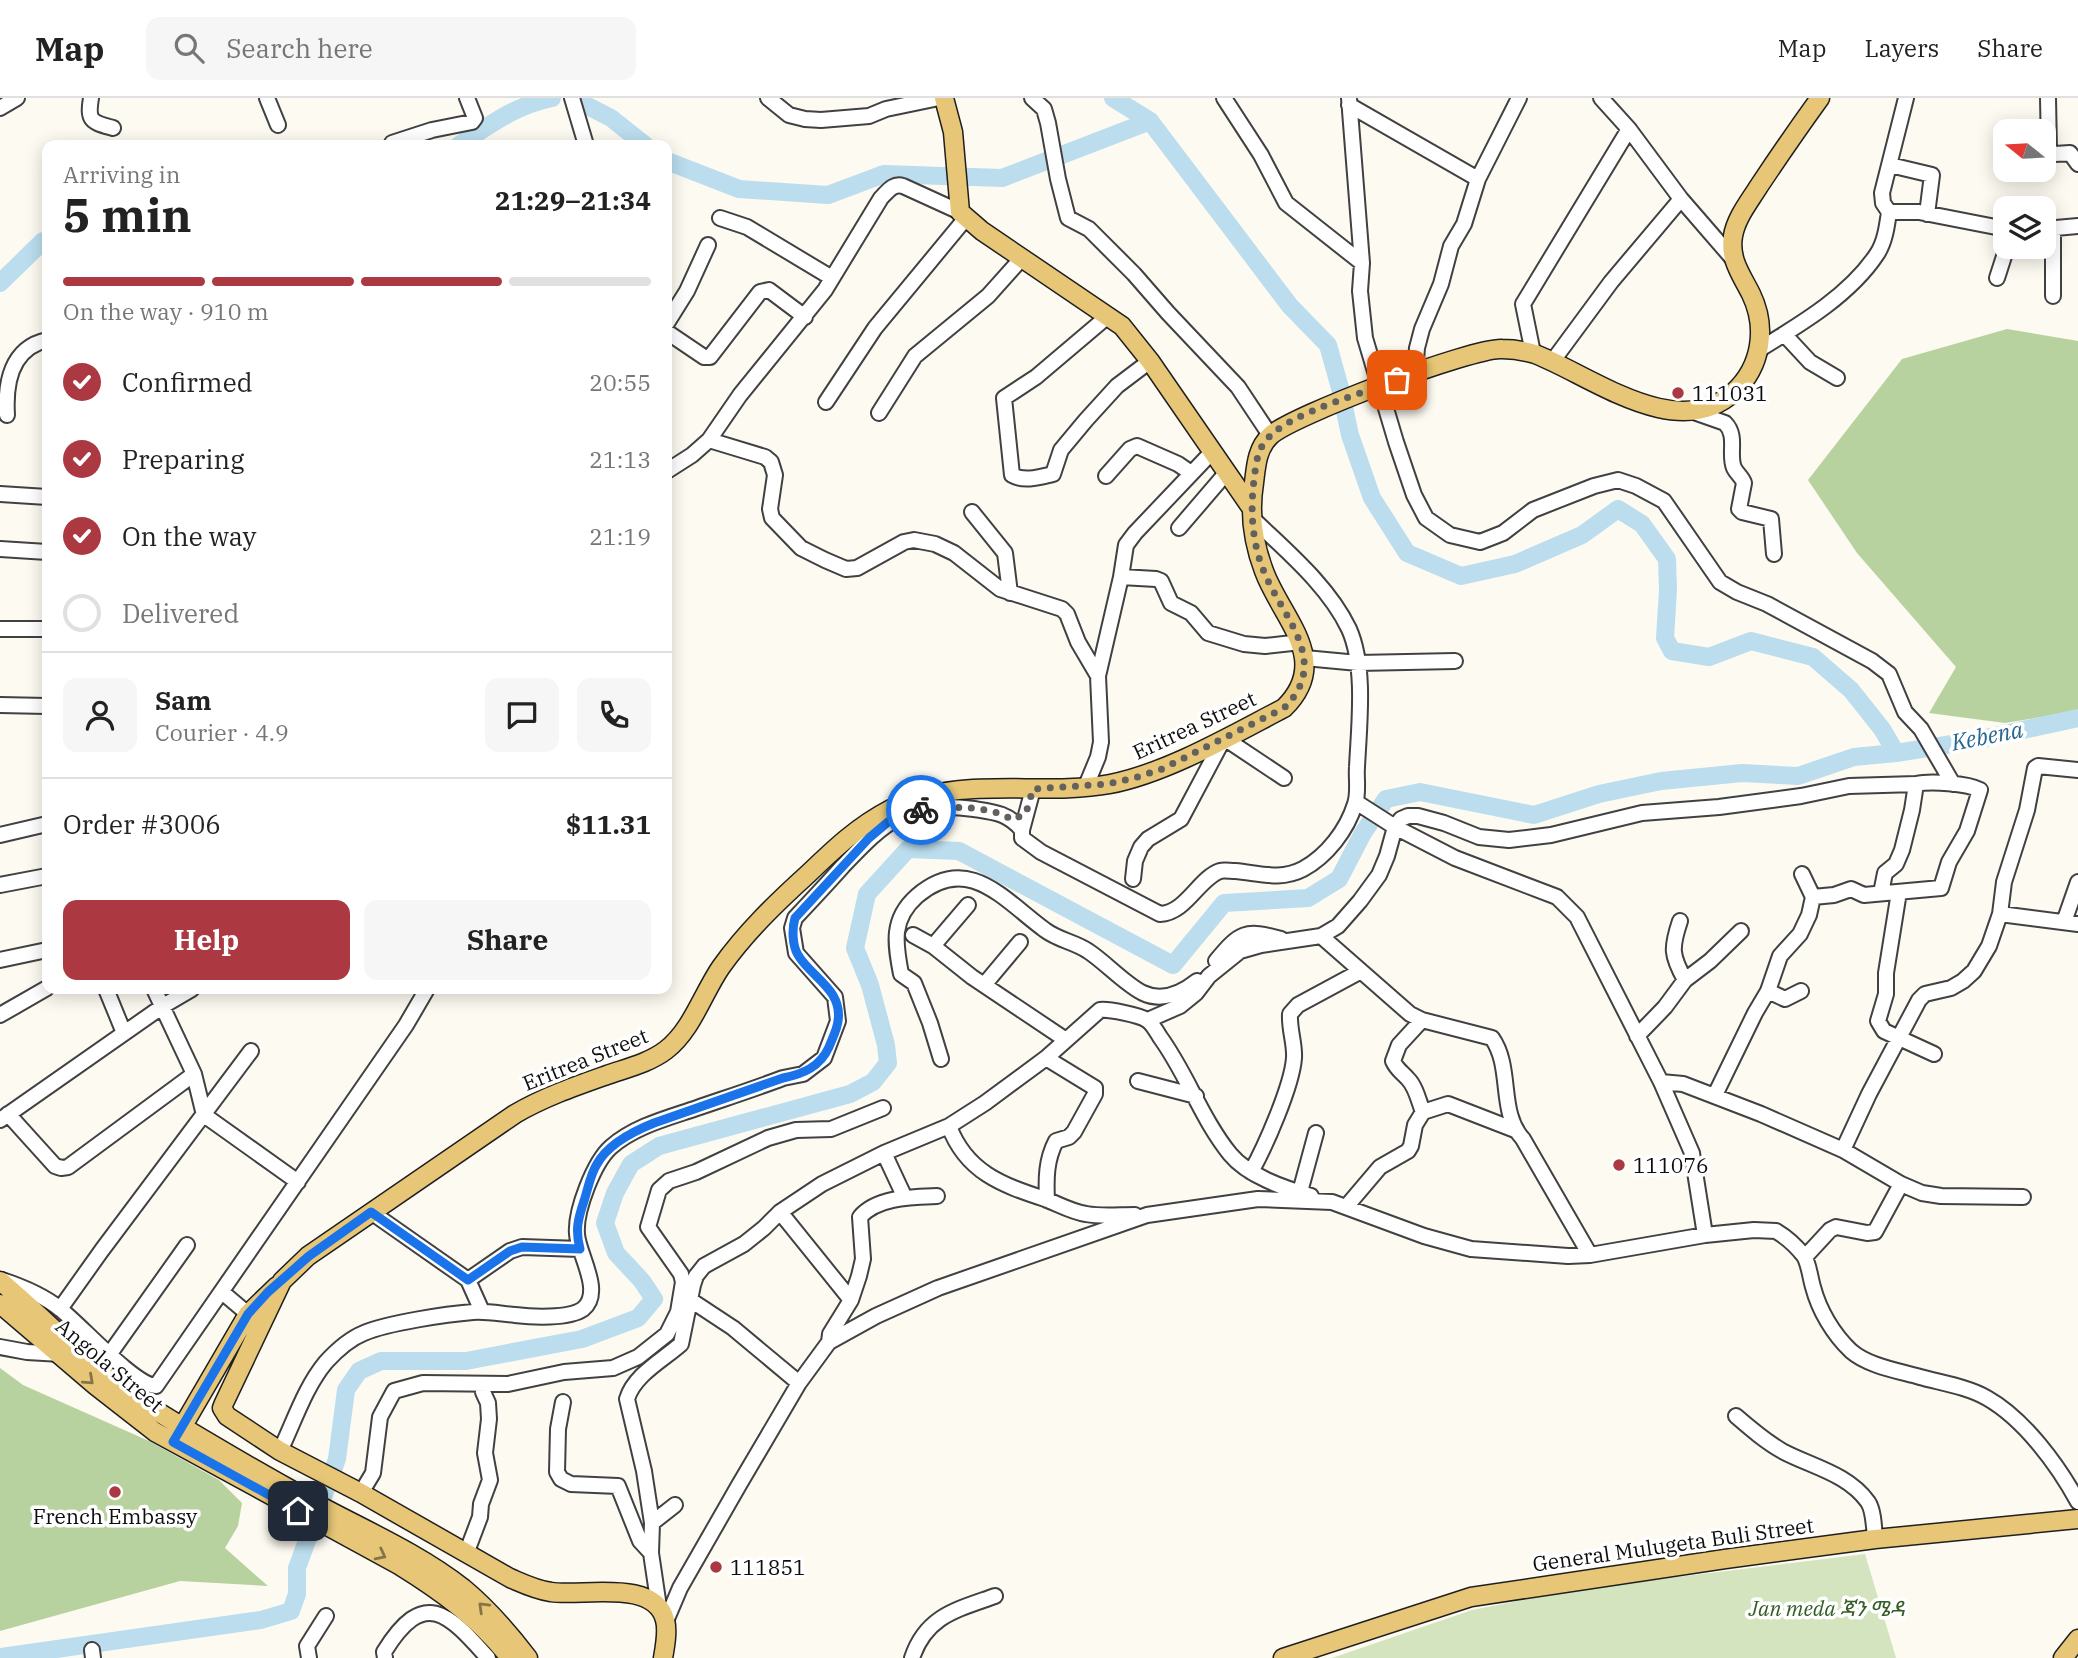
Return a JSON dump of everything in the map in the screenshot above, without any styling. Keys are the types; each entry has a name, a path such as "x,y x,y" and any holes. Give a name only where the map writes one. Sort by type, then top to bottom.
{"main road":[{"path":"942,98 951,120 957,164 957,188 963,215 1122,326 1150,361 1251,511"},
{"path":"1303,650 1264,574 1251,511 1257,457 1270,435 1313,411 1415,373 1491,349 1533,354 1639,402 1666,409 1688,410 1723,401 1735,391 1756,362 1760,349 1757,308 1732,259 1733,233 1739,218 1793,135 1821,98"},
{"name":"Eritrea Street","path":"279,1451 227,1416 222,1408 282,1281 309,1256 533,1103 638,1064 666,1050 679,1038 720,969 748,932 845,839 867,823 894,808 958,789 1033,789 1108,784 1162,769 1284,708 1294,699 1302,683 1303,650"},
{"path":"0,1280 66,1349"},
{"path":"178,1434 248,1314 282,1281"},
{"name":"Angola Street","path":"0,1304 66,1349 128,1412 155,1432 178,1434 430,1584 462,1607 510,1658"},
{"path":"279,1451 534,1589 553,1593 612,1591 635,1594 662,1614 663,1658"},
{"path":"238,1470 360,1526 415,1557 461,1587 515,1641 528,1658"},
{"name":"General Mulugeta Buli Street","path":"1283,1658 1471,1597 1606,1575 1875,1539 2078,1518"},
{"path":"2063,1658 2078,1639"}],"street":[{"path":"0,108 17,98"},
{"path":"91,98 90,117 93,121 113,128"},
{"path":"267,98 278,125"},
{"path":"401,140 432,130 472,122 475,114 467,98"},
{"path":"572,98 585,140"},
{"path":"768,98 789,115 805,119 850,119 869,116 886,103 942,98"},
{"path":"1032,98 1044,109 1068,218 1089,229 1134,274 1238,387 1270,435"},
{"path":"1224,98 1261,155 1286,203 1362,263"},
{"path":"1415,373 1422,329 1441,285 1451,246 1464,223 1478,179 1519,98"},
{"path":"1601,98 1629,129 1681,200 1732,259"},
{"path":"1760,349 1855,281 1879,252 1886,234 1889,212 1883,203 1882,193 1906,98"},
{"path":"2048,98 2049,150 2055,154 2070,153 2078,164"},
{"path":"1349,101 1365,338 1414,495 1426,518 1450,535 1480,542 1503,533 1533,509 1594,486 1618,480 1636,485 1664,500 1720,582 1814,629 1872,661 1889,674 1905,712 1922,729 1953,784"},
{"path":"1349,101 1478,179"},
{"path":"1533,354 1523,304 1629,129"},
{"path":"1890,164 1932,174 1927,214"},
{"path":"672,468 692,456 709,440 740,395 788,335 806,317 881,198 892,186 903,186 963,215 874,328 826,402"},
{"path":"1552,362 1611,282 1681,200"},
{"path":"1889,212 1927,214 1993,227"},
{"path":"720,218 756,232 832,278"},
{"path":"2056,228 2078,226"},
{"path":"672,315 687,291 708,246"},
{"path":"879,413 915,356 988,296 1022,258"},
{"path":"1997,278 2003,259"},
{"path":"2050,259 2053,296"},
{"path":"672,335 704,357 710,357 760,292 765,290 769,290 806,317"},
{"path":"1108,316 1036,377 1004,398 1013,475 1018,478 1038,478 1053,474 1056,458 1086,419 1117,386 1150,361"},
{"path":"1784,334 1810,362 1837,377"},
{"path":"7,415 6,392 17,358 42,342"},
{"path":"1688,410 1725,423 1729,428 1733,443 1733,467 1744,483 1740,509 1742,512 1772,519 1774,554"},
{"path":"709,440 765,457 771,462 775,475 770,509 772,518 801,548 846,569 857,568 904,542 914,540 946,547 1000,589 1062,609 1098,676"},
{"path":"1106,476 1130,449 1137,446 1178,464 1191,473"},
{"path":"1087,786 1101,742 1098,676 1126,545 1212,452"},
{"path":"1180,528 1227,472"},
{"path":"0,494 42,497"},
{"path":"1033,789 1020,821 1022,838 1041,852 1160,914 1167,914 1183,904 1213,874 1222,870 1270,877 1283,876 1303,869 1334,844 1359,804 1358,663 1350,631 1340,614 1251,511"},
{"path":"972,512 1006,553 1010,593"},
{"path":"0,549 42,552"},
{"path":"1121,577 1161,581 1171,603 1191,613 1208,633 1226,640 1303,650 1358,663 1455,661"},
{"path":"0,629 42,629"},
{"path":"0,705 42,706"},
{"path":"1133,879 1135,861 1141,847 1148,838 1181,819 1224,738 1284,778"},
{"path":"1843,1150 1869,1094 1925,994 1951,988 1975,971 1989,946 2000,914 2004,882 2027,810 2033,772 2038,766 2078,770"},
{"path":"1881,892 1885,873 1896,864 1902,850 1916,784"},
{"path":"1148,1020 1180,1006 1196,993 1209,976 1240,951 1321,936 1338,926 1379,875 1395,827 1401,819 1418,816 1479,837 1509,840 1551,835 1642,813 1733,805 1801,796 1849,786 1953,784 1980,790 1967,831 1949,862 1943,885 1935,890 1864,895 1851,889 1834,895 1813,897"},
{"path":"1359,804 1395,827 1455,858 1557,897 1577,917 1661,1082 1692,1153 1705,1235"},
{"path":"279,1451 311,1384 326,1362 345,1344 365,1332 475,1312 533,1317 575,1313 589,1303 589,1272 576,1235 577,1219 597,1163 612,1147 639,1129 659,1121 783,1078 803,1074 824,1058 838,1021 835,997 796,953 792,928 795,918 869,838 888,822 914,811 954,807 1002,813 1020,821"},
{"path":"0,835 42,825"},
{"path":"1715,1095 1755,1013 1769,991 1780,956 1800,934 1809,915 1813,897 1802,874"},
{"path":"0,885 42,877"},
{"path":"941,1059 914,983 901,974 896,941 899,920 906,906 928,887 946,878 964,877 988,886 1054,937 1085,948 1142,993 1157,997 1177,994 1188,988 1244,934 1254,932 1289,941"},
{"path":"2000,914 2071,923 2078,882"},
{"path":"1899,892 1886,973 1886,994 1878,1021 1884,1031 1934,1054"},
{"path":"933,946 968,905"},
{"path":"1679,921 1672,953 1685,980"},
{"path":"1637,1036 1685,980 1710,961 1741,931"},
{"path":"912,935 933,946 957,966 1066,1040"},
{"path":"1321,936 1410,1014 1422,1020 1492,1038 1504,1075 1508,1109 1515,1130 1530,1150 1590,1255"},
{"path":"984,985 1020,942"},
{"path":"0,960 42,951"},
{"path":"1251,1172 1261,1154 1294,1057 1290,1014 1298,1005 1361,971"},
{"path":"0,1015 42,991"},
{"path":"1769,991 1785,999 1801,991"},
{"path":"108,994 124,1033"},
{"path":"157,994 194,1074 204,1115 298,1182"},
{"path":"183,994 4,1117 55,1166 68,1167 194,1074"},
{"path":"0,1280 30,1290 60,1309 109,1355 147,1383 156,1386 406,1026 424,994"},
{"path":"662,1614 650,1553 652,1523 645,1471 627,1399 630,1390 649,1370 681,1344 696,1276 704,1266 744,1244 780,1212 822,1184 884,1153 949,1126 1046,1058 1100,1010 1108,1009 1148,1020 1167,1046 1205,1117 1231,1155 1251,1172 1424,1236 1471,1249 1516,1254 1590,1255 1705,1235 1755,1230 1776,1231 1805,1257 1814,1291 1824,1313 1837,1335 1853,1353 1902,1372 1985,1396 2026,1429 2061,1474 2078,1502"},
{"path":"1422,1020 1399,1045 1393,1061 1397,1070 1413,1087 1423,1112"},
{"path":"60,1309 251,1051"},
{"path":"1046,1058 1096,1088 1074,1132 1069,1137 1056,1141 1051,1151 1046,1178 1047,1200"},
{"path":"1138,1081 1196,1096"},
{"path":"1661,1082 1683,1084 1715,1095 1843,1150 1901,1184 1922,1193 2023,1197"},
{"path":"949,1126 954,1139 983,1173 999,1183 1082,1213 1104,1216 1147,1215 1258,1199 1339,1205 1380,1167 1408,1151 1415,1125 1423,1112 1448,1104 1515,1130"},
{"path":"361,1493 373,1473 380,1417 394,1391 423,1383 508,1384 564,1372 613,1368 638,1357 667,1334 678,1312 681,1274 648,1227 659,1190 669,1181 696,1172 768,1138 796,1130 831,1129 883,1108"},
{"path":"1300,1192 1316,1133"},
{"path":"884,1153 905,1198"},
{"path":"1805,1257 1836,1227 1875,1232 1901,1184"},
{"path":"829,1342 830,1334 851,1300 863,1259 860,1217 878,1205 905,1198 937,1196"},
{"path":"371,1212 468,1280 481,1309"},
{"path":"780,1212 851,1300"},
{"path":"662,1614 687,1576 799,1383 829,1342 876,1316 938,1288 1147,1215"},
{"path":"109,1355 187,1245"},
{"path":"468,1280 510,1251 522,1247 580,1249"},
{"path":"222,1292 248,1314"},
{"path":"689,1299 733,1328 799,1383"},
{"path":"0,1347 27,1352 66,1349"},
{"path":"466,1553 490,1480 485,1453 488,1403 483,1392"},
{"path":"563,1402 558,1429 557,1472 561,1479 570,1484 618,1486 640,1541 650,1553"},
{"path":"1736,1416 1760,1437 1786,1453 1834,1474 1853,1487 1870,1503 1875,1539"},
{"path":"652,1523 675,1505"},
{"path":"912,1658 918,1640 927,1628 963,1608 995,1596"},
{"path":"385,1658 384,1652 395,1634 419,1613 430,1612 442,1614 464,1631 488,1658"},
{"path":"309,1658 307,1646 326,1616"}],"green space":[{"path":"2007,329 2078,341 2078,711 2005,723 1929,713 1956,667 1857,553 1808,480 1902,359"},
{"name":"French Embassy","path":"0,1368 23,1385 149,1441 219,1480 242,1503 238,1526 225,1548 268,1586 180,1581 0,1631"},
{"name":"Jan meda ጃን ሜዳ","path":"1865,1554 1896,1658 1332,1658 1472,1610 1579,1589"}],"waterway":[{"path":"466,140 514,111 552,98"},
{"path":"572,98 611,118 639,140"},
{"path":"1113,98 1150,121 1290,306 1328,345 1350,435 1372,498 1407,553 1461,576 1515,564 1582,535 1618,509 1642,524 1667,559 1665,638 1672,651 1709,657 1751,641 1813,657 1851,690 1882,729 1896,753"},
{"path":"672,163 739,189 828,195 884,174 1002,178 1150,121"},
{"path":"0,283 42,242"},
{"name":"Kebena","path":"0,1657 261,1620 291,1611 297,1594 297,1568 337,1459 346,1390 359,1371 381,1361 466,1361 582,1339 638,1318 654,1299 642,1281 616,1253 605,1223 615,1193 631,1164 659,1146 850,1094 873,1082 888,1063 870,985 855,948 867,894 908,849 959,851 1173,965 1224,903 1308,898 1339,879 1363,833 1386,799 1420,792 1534,815 1599,794 1661,781 1742,773 1798,776 1854,757 1977,740 2078,718"}],"way so far":[{"path":"921,810 954,807 1002,813 1013,820 1026,813 1033,789 1108,784 1162,769 1284,708 1294,699 1302,683 1305,658 1301,642 1264,574 1257,551 1250,506 1257,457 1270,435 1283,426 1313,411 1397,380"}],"place":[{"name":"111031","path":"1678,393"},
{"name":"111076","path":"1619,1165"},
{"name":"French Embassy","path":"115,1492"},
{"name":"111851","path":"716,1567"}],"route":[{"path":"298,1511 173,1442 248,1314 268,1292 309,1256 371,1212 468,1280 510,1251 522,1247 580,1249 576,1235 577,1219 597,1163 612,1147 639,1129 654,1123 783,1078 803,1074 824,1058 838,1021 835,997 796,953 792,928 795,918 869,838 888,822 921,810"}]}
